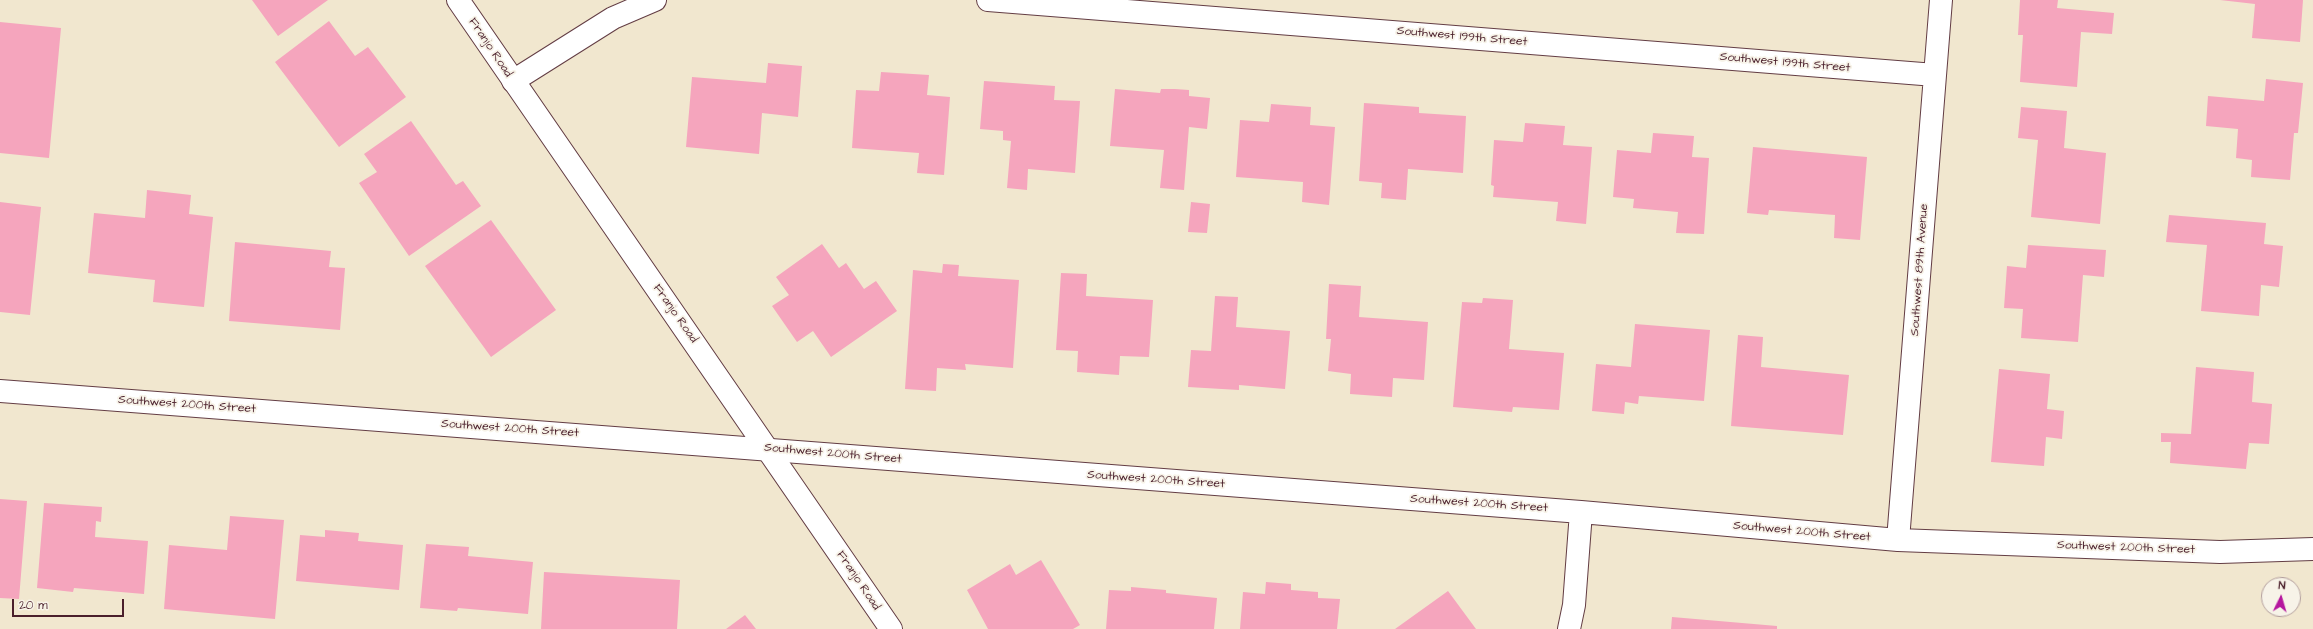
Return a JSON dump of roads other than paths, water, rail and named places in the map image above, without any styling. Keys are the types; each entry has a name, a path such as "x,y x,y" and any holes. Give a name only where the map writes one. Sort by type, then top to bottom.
{"street":[{"name":"Franjo Road","path":"458,0 891,629"},
{"path":"513,81 613,18 655,0"},
{"name":"Southwest 199th Street","path":"988,0 1935,75"},
{"name":"Southwest 89th Avenue","path":"1898,540 1941,0"},
{"name":"Southwest 200th Street","path":"0,391 767,448 861,458 1582,512 1898,540 2220,552 2313,549"},
{"path":"1568,629 1574,605 1582,512"}]}
